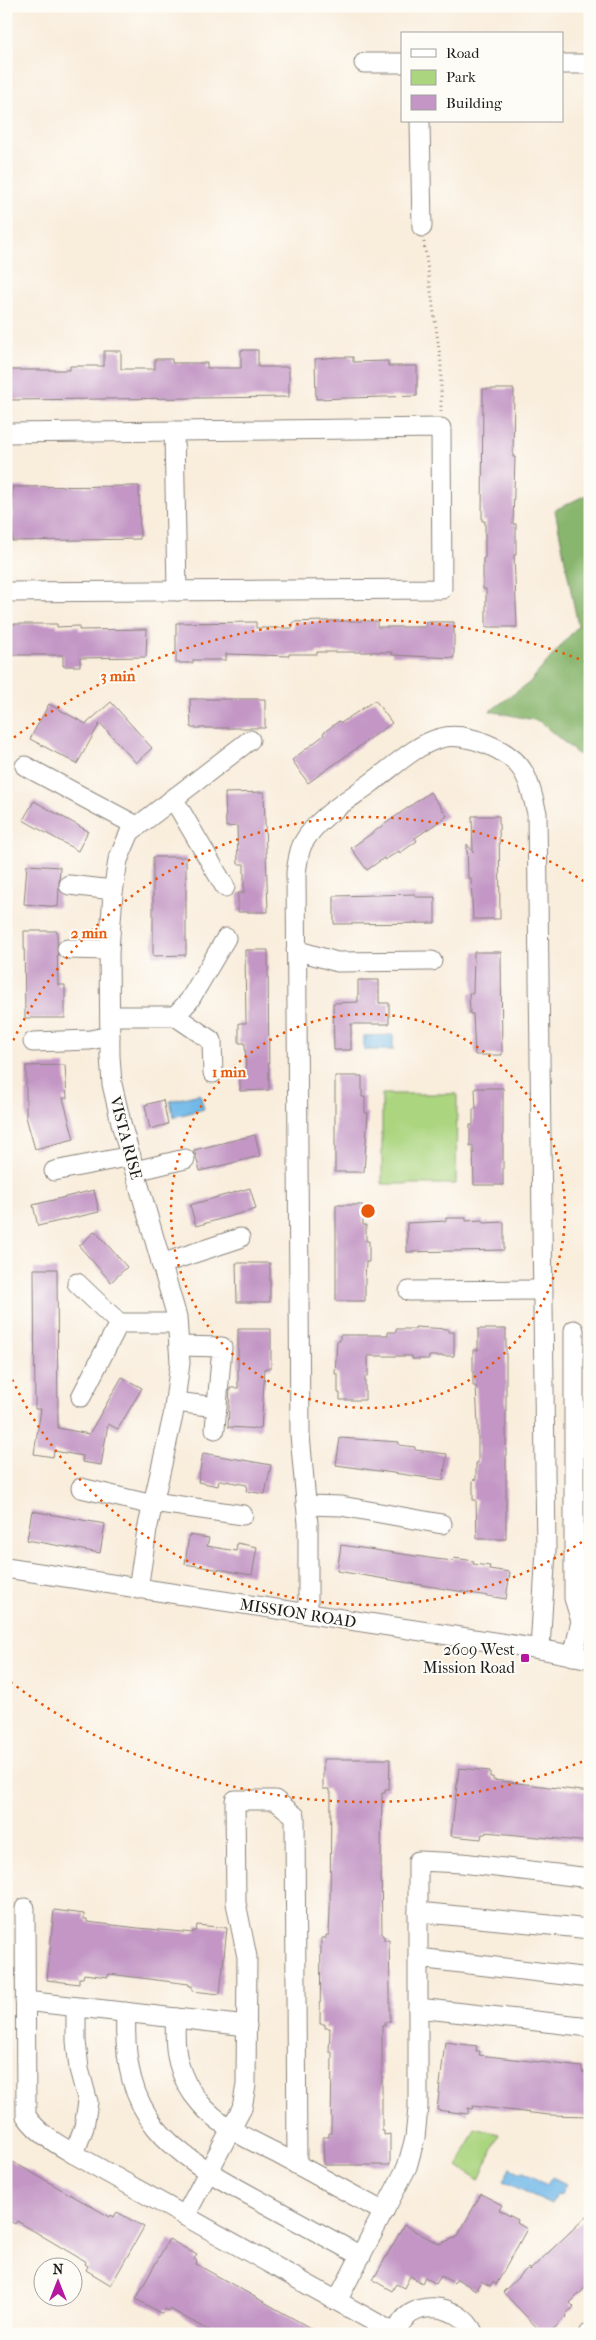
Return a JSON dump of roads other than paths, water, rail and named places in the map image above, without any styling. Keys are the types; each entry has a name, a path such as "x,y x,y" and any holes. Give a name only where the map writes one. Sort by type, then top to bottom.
{"street":[{"path":"364,63 401,63"},
{"path":"564,64 590,64"},
{"path":"420,122 422,227"},
{"path":"6,433 441,428 442,589 6,592"},
{"path":"174,431 177,591"},
{"path":"308,1614 306,1505 300,1435 296,872 299,855 310,833 327,816 419,748 441,737 460,736 479,740 516,761 524,772 537,812 546,1550 540,1650"},
{"name":"VISTA RISE","path":"138,1589 153,1504 175,1402 180,1363 177,1323 112,1084 110,950 113,890 118,860 130,832 250,740"},
{"path":"26,766 137,826"},
{"path":"173,798 225,887"},
{"path":"69,885 113,890"},
{"path":"175,1016 188,1001 226,938"},
{"path":"67,949 110,950"},
{"path":"296,950 337,962 432,961"},
{"path":"110,1016 175,1016 212,1042 213,1073"},
{"path":"33,1042 90,1040 110,1036"},
{"path":"54,1172 185,1160"},
{"path":"161,1264 240,1238"},
{"path":"77,1283 119,1323 177,1323"},
{"path":"409,1291 542,1290"},
{"path":"81,1397 119,1323"},
{"path":"574,1330 574,1598 581,1621 581,1658"},
{"path":"179,1346 222,1347 215,1428"},
{"path":"175,1402 217,1407"},
{"path":"81,1488 153,1504 243,1514"},
{"path":"306,1505 341,1506 442,1524"},
{"name":"MISSION ROAD","path":"6,1568 540,1650 581,1658"},
{"path":"185,2216 242,2108 246,2085 248,1957 236,1903 235,1800 275,1800 295,1816 297,2165"},
{"path":"337,2301 407,2167 415,2138 418,2108 418,1861 462,1862 590,1878"},
{"path":"25,1908 26,2116 42,2135 396,2334 406,2318 419,2310 434,2307 447,2309 460,2315 471,2326 474,2334"},
{"path":"418,1912 590,1928"},
{"path":"418,1958 590,1978"},
{"path":"26,2001 247,2026"},
{"path":"74,2154 84,2127 88,2102 79,2069 76,2041 76,2006"},
{"path":"418,2008 590,2027"},
{"path":"126,2012 125,2041 127,2064 132,2085 141,2106 154,2128 175,2149 208,2173 361,2256"},
{"path":"176,2018 175,2049 184,2080 200,2104 231,2129 384,2212"}],"water":[{"path":"393,1035 393,1050 364,1050 364,1036"},
{"path":"200,1094 204,1109 174,1117 170,1101"},
{"path":"510,2168 521,2173 522,2171 547,2185 552,2177 566,2184 560,2195 557,2194 551,2204 503,2181"}],"place":[{"name":"2609 West Mission Road","path":"525,1658"}]}
